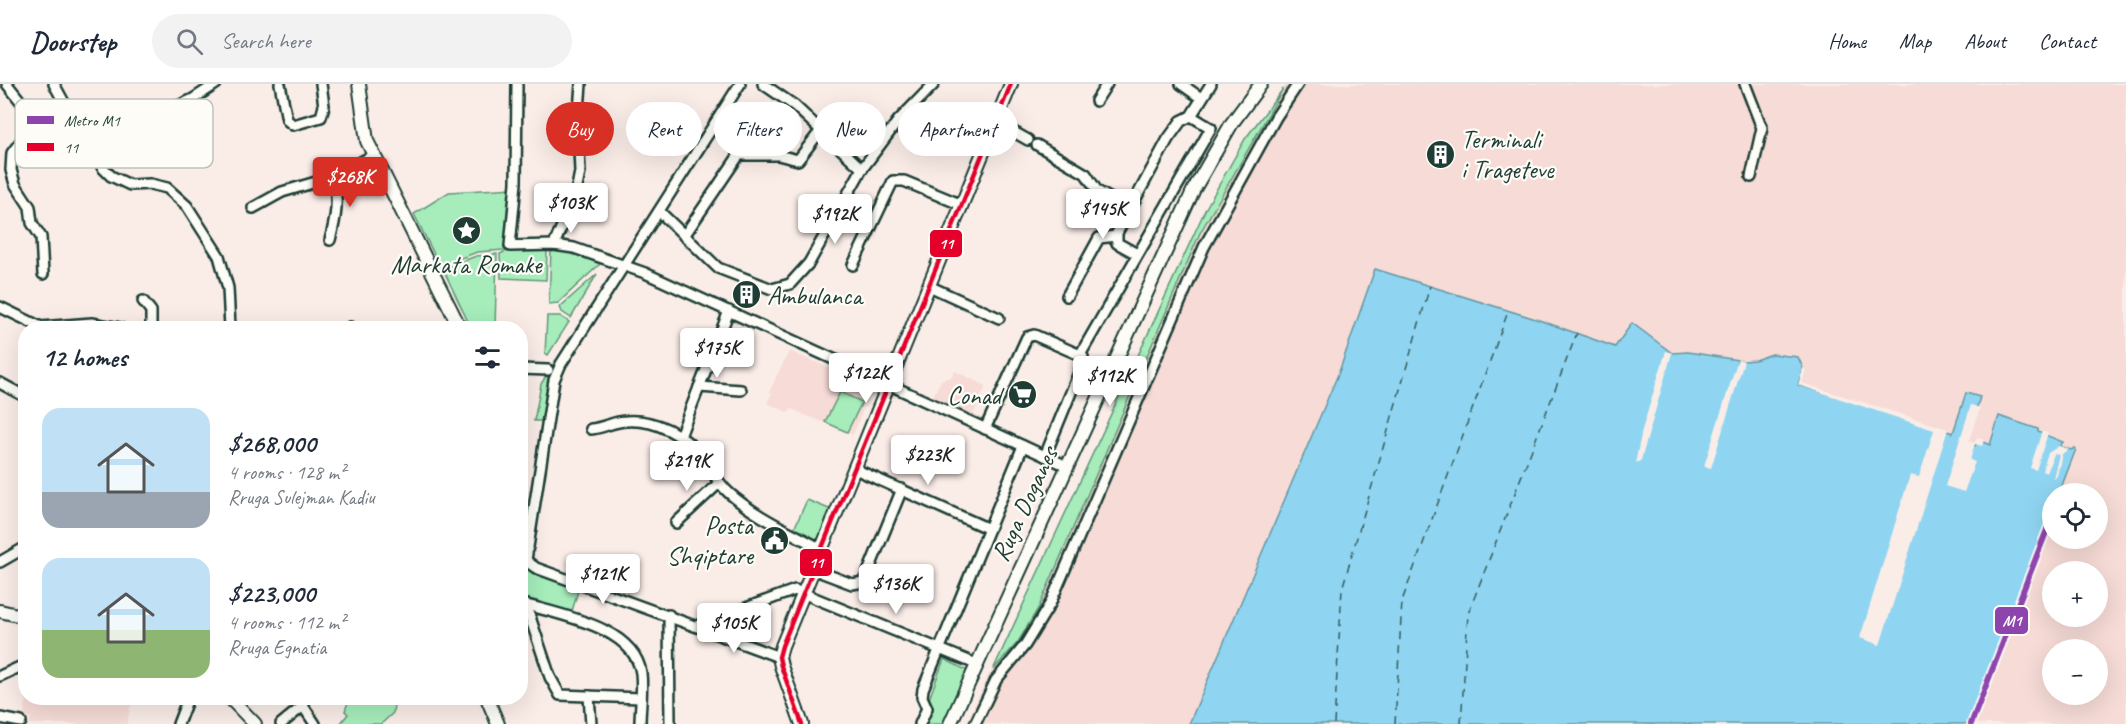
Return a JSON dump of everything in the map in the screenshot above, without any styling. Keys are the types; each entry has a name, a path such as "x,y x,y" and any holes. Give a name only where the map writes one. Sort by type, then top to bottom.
{"main road":[{"path":"359,84 367,141 457,321"},
{"path":"1004,102 1011,84"},
{"name":"Ruga Doganes","path":"950,724 1194,189 1232,123 1261,84"},
{"path":"798,723 779,657 982,156"},
{"path":"0,611 18,615"},
{"path":"237,705 255,724"},
{"path":"490,705 498,724"}],"street":[{"path":"7,84 19,99"},
{"path":"54,84 62,99"},
{"path":"193,99 216,84"},
{"path":"280,84 287,120 293,125 321,117 324,106 321,84"},
{"path":"517,84 516,183 510,246 554,245 574,248 645,273 1067,466"},
{"path":"554,245 578,182 581,84"},
{"path":"528,530 554,380 563,360 740,84"},
{"path":"763,84 795,106 814,124"},
{"path":"660,212 718,268 777,289 790,284 803,272 862,169 898,121 934,84"},
{"path":"1096,101 1107,84"},
{"path":"1182,84 1201,98"},
{"path":"1137,254 1116,243 1116,236 1168,139 1181,121 1191,116 1211,84"},
{"path":"975,724 996,680 1025,645 1050,604 1204,247 1276,117 1298,84"},
{"path":"1745,84 1762,128 1751,177"},
{"path":"1080,355 1211,128 1191,116"},
{"path":"1018,134 1086,174 1097,191 1130,210"},
{"path":"684,236 739,154 778,154 798,160 814,139"},
{"path":"15,153 11,161 13,178 30,207 30,218 41,237 43,274"},
{"path":"253,208 282,192 333,177 374,155"},
{"path":"848,156 862,169"},
{"path":"103,168 111,177 130,185 150,184 167,188 187,206 196,224 219,256 228,288 230,321"},
{"path":"330,240 337,215 337,191 333,177"},
{"path":"853,265 893,181 904,181 962,205"},
{"path":"1067,296 1099,238 1116,236"},
{"path":"929,286 999,318"},
{"path":"143,301 151,310 151,321"},
{"path":"0,307 29,321"},
{"path":"680,436 729,311"},
{"path":"985,429 1027,337 1034,335 1080,355 1083,357 1083,363 1045,456"},
{"path":"528,369 548,370"},
{"path":"0,383 18,393"},
{"path":"699,387 741,390"},
{"path":"591,429 610,426 623,420 661,426 680,436 702,457 719,483 748,508 823,550"},
{"path":"920,724 927,708 922,693 1023,446"},
{"path":"855,469 989,529"},
{"path":"676,523 719,483"},
{"path":"864,582 902,489"},
{"path":"0,562 18,552"},
{"path":"528,562 536,568 779,657"},
{"path":"815,570 852,584 864,582 899,596"},
{"path":"698,626 795,590 976,664"},
{"path":"528,606 608,632 623,641 638,663 641,698 640,724"},
{"path":"669,615 670,724"},
{"path":"528,619 556,691 565,696 641,698"},
{"path":"0,676 18,668"},
{"path":"589,696 591,724"},
{"path":"178,724 185,705"},
{"path":"281,724 302,705"},
{"path":"306,705 315,724"},
{"path":"0,718 21,722"}],"shaded area":[{"path":"1287,84 2126,84 2126,724 1967,724 2042,535 2042,549 2108,549 2108,483 2063,483 2075,448 2071,450 2059,446 2063,441 2000,416 1990,445 1978,441 1976,447 1965,443 1966,393 1953,434 1798,385 1803,368 1789,354 1772,354 1744,361 1688,352 1672,353 1666,351 1658,341 1615,347 1539,320 1375,269 1339,372 1189,724 966,724 988,676 1018,642 1039,607 1200,233 1260,125"},
{"path":"789,351 872,386 853,435 791,409 789,413 767,403 772,393 769,392"},
{"path":"955,371 986,386 973,415 933,396 941,380 951,377"},
{"path":"26,705 131,705 127,724 29,724 31,718 23,717"}],"green space":[{"path":"1283,89 1200,233 1039,607 1018,642 993,670 1206,208 1245,139"},
{"name":"Markata Romake","path":"514,188 509,245 504,250 477,252 440,266 414,214 449,192"},
{"path":"510,249 547,250 546,280 501,278 500,254"},
{"path":"551,250 571,252 600,264 558,303 549,304"},
{"path":"497,254 495,321 468,321 443,269 476,256"},
{"path":"597,274 571,318 562,312 560,307"},
{"path":"547,316 560,316 569,322 548,355 545,353"},
{"path":"556,360 543,421 534,421 541,384"},
{"path":"840,392 862,402 847,432 825,422"},
{"path":"807,500 834,511 821,543 794,529"},
{"path":"528,568 580,584 570,618 528,604"},
{"path":"944,659 968,671 945,724 925,724 932,708 929,699"},
{"path":"347,705 394,705 393,713 381,724 340,724 348,714 345,711"}],"water":[{"path":"1375,269 1539,320 1615,347 1632,323 1672,353 1688,352 1744,361 1772,354 1798,357 1803,368 1798,385 1953,433 1966,393 1980,397 1966,443 1975,446 1978,440 1990,445 1999,416 2038,429 2038,432 2063,442 2060,446 2071,450 2076,449 2063,483 2042,483 2042,535 1967,724 1189,724 1339,372"}],"pier":[{"path":"1666,351 1672,353 1641,460 1637,463 1642,430"},
{"path":"1738,359 1744,361 1711,468 1704,466"},
{"path":"1803,368 1806,369 1802,383 1948,429 1880,645 1860,638 1910,475 1919,477 1934,430 1798,385"},
{"path":"1971,405 1980,408 1969,441 1974,443 1978,437 1984,440 1982,446 1975,444 1970,460 1975,462 1964,492 1945,486"},
{"path":"2042,431 2048,433 2036,470 2030,468"},
{"path":"2059,446 2069,449 2062,454 2057,476 2053,478 2059,455 2054,454 2047,473 2042,471 2048,453"}],"ferry route":[{"path":"1334,724 1342,589 1430,286"},
{"path":"1395,724 1402,601 1508,312"},
{"path":"1461,724 1468,614 1577,333"}],"metro line":[{"name":"M1","path":"1971,724 2042,543"}],"transit line":[{"name":"11","path":"802,724 781,666 779,657 782,646 1011,84"}],"place":[{"name":"Terminali i Trageteve","path":"1440,154"},
{"name":"Markata Romake","path":"466,230"},
{"name":"Ambulanca","path":"746,295"},
{"name":"Conad","path":"1022,395"},
{"name":"Posta Shqiptare","path":"774,540"}]}
